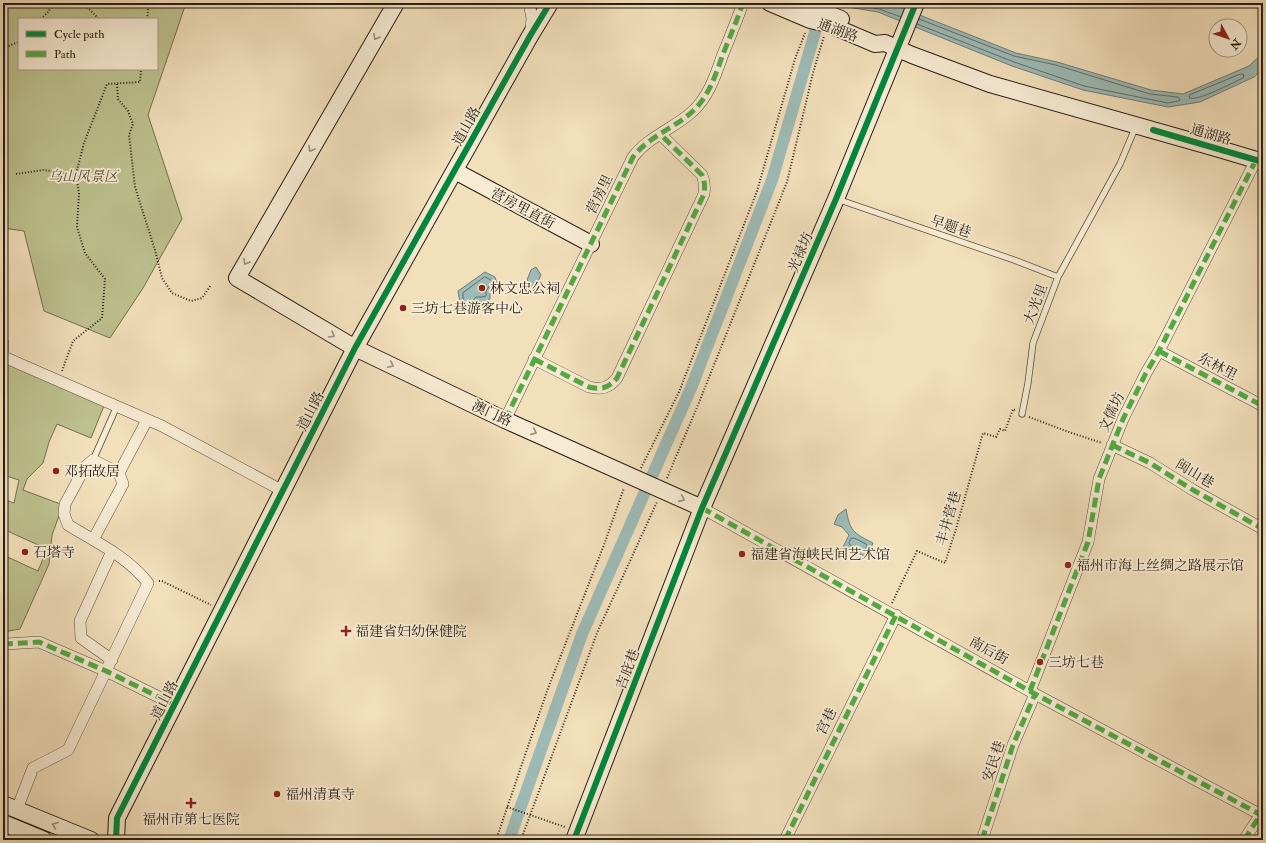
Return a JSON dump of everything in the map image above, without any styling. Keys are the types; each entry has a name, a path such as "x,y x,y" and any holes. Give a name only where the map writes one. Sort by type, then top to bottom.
{"street":[{"name":"澳门路","path":"396,3 237,278 355,348 505,420 662,490"},
{"path":"529,3 532,18 530,36"},
{"name":"道山路","path":"116,840 117,818 355,348 550,3"},
{"name":"营房里","path":"505,420 633,157 644,145 689,115 705,96 719,66 743,3"},
{"name":"通湖路","path":"770,3 809,10 830,19 875,44 891,46 990,84 1260,161"},
{"name":"光禄坊","path":"702,508 836,199 891,46 907,26 914,7"},
{"path":"534,359 595,389 608,387 613,384 617,378 704,194 705,181 702,175 660,134"},
{"name":"文儒坊","path":"1033,692 1088,542 1099,479 1112,444 1146,373 1159,352 1260,161"},
{"name":"营房里直街","path":"455,171 591,244"},
{"path":"3,343 3,358 58,380 162,426 283,491"},
{"name":"东林里","path":"1159,352 1263,406"},
{"path":"119,473 147,420"},
{"name":"闽山巷","path":"1112,444 1150,464 1263,529"},
{"path":"91,840 10,806 33,768 68,750 148,583 142,575 112,551 93,540 68,525 64,514 65,504 85,467 93,460 119,473 123,484 93,540"},
{"path":"662,490 702,508"},
{"name":"南后街","path":"702,508 1033,692 1262,814"},
{"name":"吉庇巷","path":"576,836 702,508"},
{"path":"112,551 80,621 81,638 112,660"},
{"name":"宫巷","path":"784,840 892,613"},
{"path":"3,643 39,642 106,671 175,705"},
{"name":"安民巷","path":"982,840 1013,745 1033,692"},
{"path":"1244,840 1262,814"},
{"path":"3,823 44,840"}],"lane":[{"name":"大光里","path":"1022,414 1033,343 1058,277 1120,164 1136,126"},
{"name":"早题巷","path":"836,199 1014,260 1058,277"},
{"path":"93,460 116,406"}],"path":[{"path":"42,18 49,11 52,3"},
{"path":"84,3 88,10 98,18"},
{"path":"147,18 149,3"},
{"path":"496,840 547,691 604,545 629,475 642,467 679,392 757,191 809,10"},
{"path":"521,840 597,633 662,490 698,405 787,182 813,73 830,19"},
{"path":"3,48 18,42"},
{"path":"58,380 73,341 102,318 105,279 85,253 77,227 79,194 76,174 84,143 107,84 140,82 141,70"},
{"path":"117,83 118,99 128,111 132,124 129,135 135,187 155,250 162,278 172,293 191,301 202,298 211,285"},
{"path":"16,174 43,170 76,174"},
{"path":"1022,414 1104,444 1112,444"},
{"path":"148,583 162,581 222,611"},
{"path":"507,807 576,836"}],"green space":[{"name":"乌山风景区","path":"3,3 186,3 148,115 182,219 143,288 110,338 44,311 24,231 3,228"},
{"path":"3,359 106,401 91,438 57,424 49,442 43,463 27,479 23,490 63,505 52,535 49,564 20,629 3,632 3,555 38,571 47,549 3,529 3,499 14,503 19,480 3,475"}],"water":[{"path":"833,3 889,3 1016,53 1057,62 1151,90 1183,94 1249,66 1263,53 1263,69 1254,77 1200,102 1168,107 1083,90 1012,66 878,12 835,5"},
{"path":"536,267 541,275 533,292 527,294 530,283 527,280 531,270"},
{"path":"485,272 495,277 497,284 490,293 490,299 482,302 478,301 470,311 461,303 458,291"},
{"path":"846,509 851,527 861,537 873,543 867,557 843,547 849,535 842,527 834,524 838,515"}],"waterway":[{"path":"509,840 582,634 691,388 772,180 818,22 831,3"}],"marked path":[{"path":"505,420 633,157 647,143 686,117 699,105 708,92 715,77 743,3"},
{"path":"534,359 589,387 597,388 608,386 617,378 704,194 704,180 702,175 660,134"},
{"path":"1030,691 1088,542 1099,479 1123,419 1256,160"},
{"path":"1159,351 1263,406"},
{"path":"1112,445 1150,463 1193,490 1263,529"},
{"path":"702,508 1035,694 1263,816"},
{"path":"785,840 896,615"},
{"path":"3,643 39,642 106,671 175,705"},
{"path":"982,840 1013,745 1035,694"},
{"path":"1244,840 1263,811"}],"cycle path":[{"path":"116,840 117,818 355,348 550,3"},
{"path":"574,840 702,508 836,199 916,3"},
{"path":"1153,130 1263,162"}],"place":[{"name":"林文忠公祠","path":"482,288"},
{"name":"三坊七巷游客中心","path":"403,308"},
{"name":"邓拓故居","path":"56,471"},
{"name":"石塔寺","path":"25,552"},
{"name":"福建省海峡民间艺术馆","path":"742,554"},
{"name":"福州市海上丝绸之路展示馆","path":"1068,565"},
{"name":"福建省妇幼保健院","path":"346,631"},
{"name":"三坊七巷","path":"1040,662"},
{"name":"福州清真寺","path":"277,794"},
{"name":"福州市第七医院","path":"191,803"}]}
